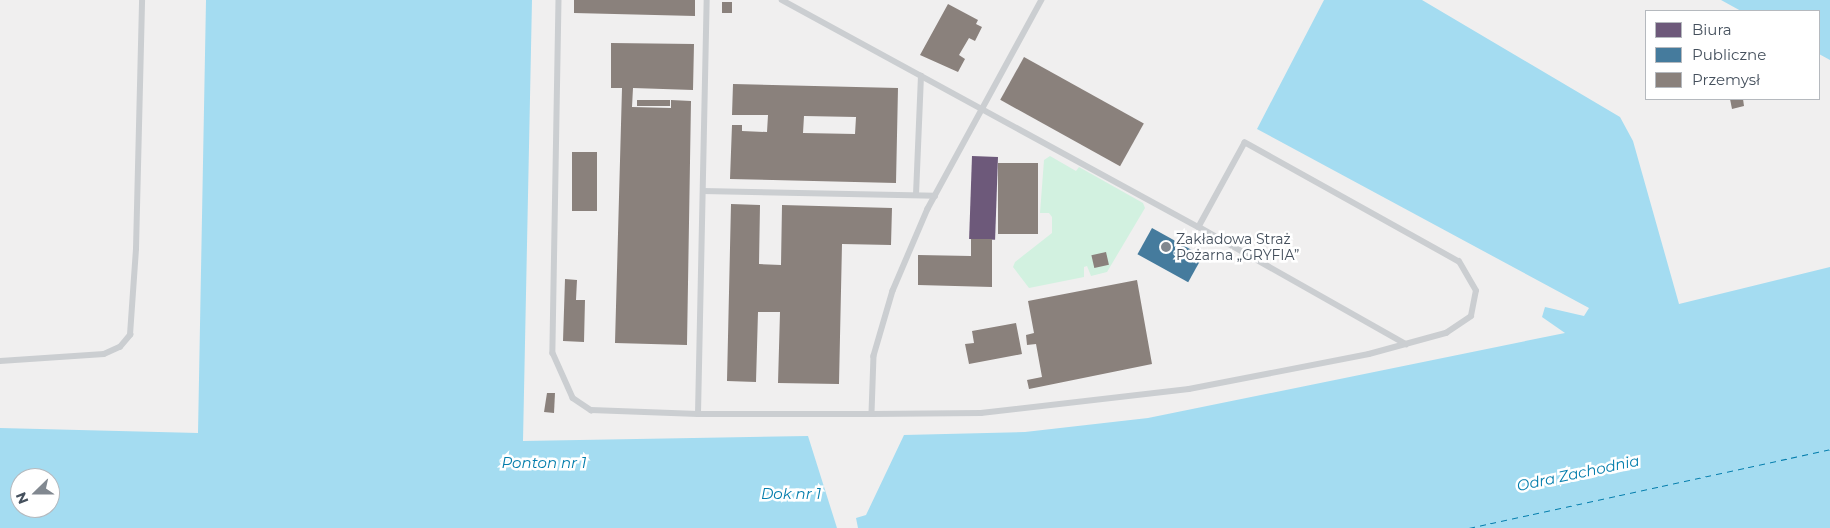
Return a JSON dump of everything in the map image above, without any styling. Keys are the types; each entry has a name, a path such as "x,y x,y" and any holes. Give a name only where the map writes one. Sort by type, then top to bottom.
{"lane":[{"path":"0,361 104,354 120,347 130,335 136,249 142,0"},
{"path":"559,0 553,353 560,375 573,398 591,410 698,414 872,414 981,413 1060,406 1189,388 1406,344 1446,333 1471,316 1476,290 1459,262 1245,143 1199,226"},
{"path":"698,414 707,0"},
{"path":"782,0 1199,226 1406,344"},
{"path":"872,414 874,356 893,291 935,196 1042,0"},
{"path":"916,196 921,76"},
{"path":"703,190 935,196"}],"green space":[{"path":"1050,156 1076,171 1079,167 1143,203 1145,208 1107,272 1091,276 1087,266 1084,267 1084,277 1029,288 1013,267 1015,262 1052,233 1052,217 1049,213 1040,213 1044,160"}],"water":[{"path":"206,0 532,0 523,441 808,436 837,528 0,528 0,428 198,433"},
{"name":"Odra Zachodnia","path":"1324,0 1422,0 1620,117 1633,141 1679,304 1830,267 1830,528 858,528 856,518 866,515 904,435 1025,432 1148,418 1565,333 1542,317 1545,307 1584,316 1589,308 1257,129"},
{"path":"1721,0 1830,0 1830,60 1820,55 1820,10 1739,10"}],"building: Biura":[{"path":"972,156 998,157 995,240 969,239"}],"building: Publiczne":[{"path":"1152,228 1203,256 1188,282 1137,254"}],"building: Przemysł":[{"path":"574,0 695,0 695,16 574,13"},
{"path":"722,2 732,2 732,13 722,13"},
{"path":"948,4 978,20 976,24 982,27 975,41 969,38 959,55 965,59 958,72 920,55"},
{"path":"611,43 694,44 693,90 633,88 632,107 671,108 671,100 691,101 687,345 615,343 622,88 611,88"},
{"path":"1024,57 1144,123 1120,166 1000,100"},
{"path":"733,84 898,88 896,183 730,179 732,125 742,125 742,131 767,132 768,115 732,115","holes":["804,116 856,117 855,134 803,133"]},
{"path":"637,100 670,100 670,106 637,106"},
{"path":"1730,100 1743,100 1744,106 1732,109"},
{"path":"572,152 597,152 597,211 572,211"},
{"path":"998,163 1038,163 1038,234 998,234"},
{"path":"731,204 760,205 759,264 781,265 782,205 892,208 891,245 842,244 839,384 778,383 780,312 758,312 756,382 727,381"},
{"path":"971,239 992,239 992,287 918,285 918,255 971,256"},
{"path":"1106,252 1109,265 1094,268 1091,255"},
{"path":"565,279 577,280 576,300 585,300 584,342 563,341"},
{"path":"1137,280 1152,364 1029,389 1027,380 1042,377 1036,344 1027,345 1026,335 1034,333 1028,301"},
{"path":"1016,323 1022,354 969,364 965,344 974,343 972,331"},
{"path":"547,393 555,393 554,413 544,412"}],"ferry route":[{"path":"1469,528 1830,449"}],"place":[{"name":"Zakładowa Straż Pożarna „GRYFIA”","path":"1166,247"}],"water label":[{"name":"Ponton nr 1","path":"544,463"},
{"name":"Dok nr 1","path":"791,494"}]}
